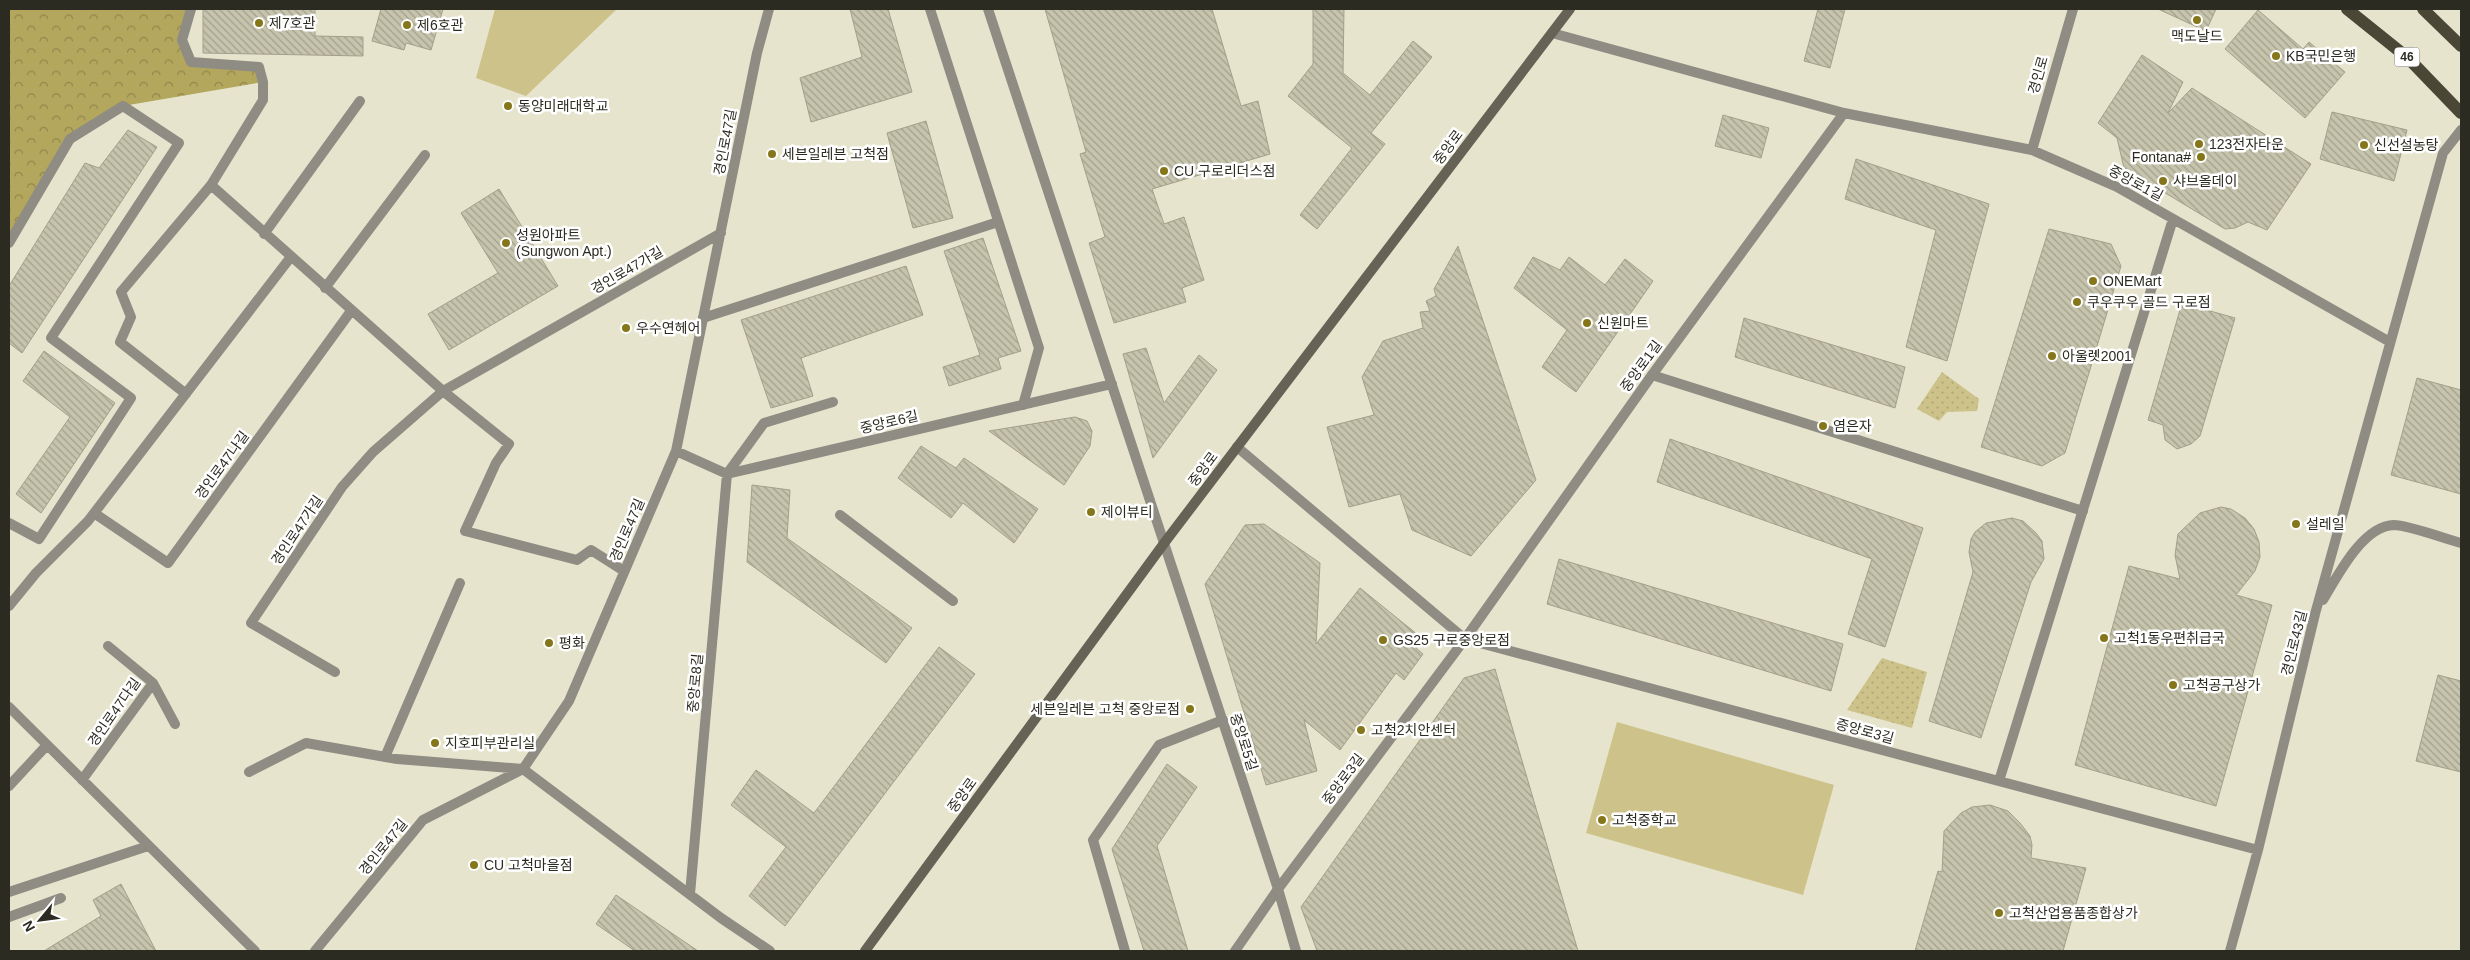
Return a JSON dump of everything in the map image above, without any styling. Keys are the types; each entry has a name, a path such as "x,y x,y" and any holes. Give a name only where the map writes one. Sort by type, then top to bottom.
{"main road":[{"name":"중앙로","path":"865,951 1165,542 1570,9"},
{"name":"46","path":"2347,9 2408,58 2461,113"},
{"path":"2423,9 2461,46"}],"street":[{"path":"186,394 120,342 131,317 121,292 211,185 263,100 263,82 259,67 191,62 182,40 191,9"},
{"name":"경인로47길","path":"315,951 423,820 523,768 569,701 676,451 757,53 769,9"},
{"path":"930,9 1039,348 1023,405"},
{"path":"988,9 1165,542"},
{"name":"경인로","path":"2032,150 2073,9"},
{"name":"중앙로1길","path":"1552,33 1844,113 2032,150 2117,187 2390,342"},
{"path":"264,234 360,101"},
{"path":"9,243 70,138 123,106 179,143 51,338 131,398 39,539 9,523"},
{"name":"중앙로1길","path":"1465,639 1652,375 1844,113"},
{"name":"경인로43길","path":"2230,951 2258,850 2315,614 2390,342 2443,154 2461,130"},
{"path":"325,288 425,155"},
{"path":"211,185 290,258 443,391 509,444 496,463 466,531 577,560 591,550 624,571"},
{"path":"1998,781 2173,219"},
{"path":"703,318 998,222"},
{"name":"경인로47가길","path":"336,672 251,623 342,487 373,452 443,391 721,233"},
{"path":"9,606 36,573 94,513 290,258"},
{"name":"경인로47나길","path":"94,513 168,563 351,311"},
{"path":"1652,375 2083,511"},
{"name":"중앙로6길","path":"727,474 1112,384"},
{"path":"676,451 727,474 764,423 833,402"},
{"name":"중앙로3길","path":"1236,448 1465,639 2258,850"},
{"name":"중앙로8길","path":"690,894 727,474"},
{"path":"840,516 953,601"},
{"path":"2315,614 2347,558 2382,528 2395,525 2461,543"},
{"name":"중앙로5길","path":"1165,542 1278,889 1296,951"},
{"path":"385,757 460,583"},
{"name":"중앙로3길","path":"1235,951 1278,889 1465,639"},
{"name":"경인로47다길","path":"82,780 153,683 108,646"},
{"path":"153,683 175,724"},
{"path":"9,707 255,951"},
{"path":"1126,951 1093,840 1159,745 1223,720"},
{"path":"249,772 306,743 385,757 523,768 690,894 770,951"},
{"path":"9,786 47,745"},
{"path":"9,892 148,846"},
{"path":"9,917 61,898"}],"shaded area":[{"path":"495,9 617,9 526,96 476,78"},
{"path":"1942,372 1979,399 1977,411 1947,412 1939,421 1917,409"},
{"path":"1882,658 1927,672 1912,728 1847,710"},
{"path":"1617,722 1834,785 1803,895 1586,833"}],"green space":[{"path":"9,9 191,9 182,40 191,62 259,67 263,82 123,106 70,138 9,243"}],"building":[{"name":"제7호관","path":"203,9 315,9 315,36 363,37 363,56 203,53"},
{"name":"제6호관","path":"381,9 443,9 431,50 406,43 404,50 372,41"},
{"path":"850,9 888,9 912,92 811,122 800,78 862,57"},
{"path":"1045,9 1212,9 1241,106 1258,101 1270,154 1152,189 1164,224 1184,217 1204,280 1182,288 1186,302 1114,323 1089,243 1105,237 1080,154 1086,152"},
{"path":"1313,9 1344,9 1343,73 1370,95 1413,41 1432,57 1371,133 1385,144 1317,229 1300,215 1352,148 1288,96 1313,64"},
{"path":"1818,9 1845,9 1830,68 1804,61"},
{"name":"맥도날드","path":"2158,9 2216,9 2206,31"},
{"path":"2258,10 2303,49 2309,42 2345,72 2305,118 2225,49"},
{"name":"123전자타운","path":"2142,55 2183,82 2168,113 2192,88 2311,164 2267,230 2248,222 2235,228 2225,229 2124,168 2117,138 2098,123"},
{"name":"신선설농탕","path":"2332,112 2407,130 2394,181 2320,159"},
{"path":"1723,115 1769,128 1761,158 1715,146"},
{"path":"926,121 953,218 913,228 887,133"},
{"path":"128,130 157,147 22,353 9,343 9,286 85,163 99,168"},
{"path":"1856,159 1989,204 1947,361 1906,347 1936,230 1845,199"},
{"name":"성원아파트 (Sungwon Apt.)","path":"499,189 558,286 449,350 428,314 498,273 461,213"},
{"name":"아울렛2001","path":"2049,229 2111,244 2121,266 2065,453 2042,466 1981,447"},
{"path":"983,238 1021,351 998,358 1001,369 949,386 943,367 980,355 944,251"},
{"path":"1458,246 1536,480 1471,556 1412,530 1400,494 1349,507 1327,427 1374,415 1362,377 1383,341 1423,328 1420,312 1430,311 1426,301 1436,296 1434,289"},
{"path":"1533,257 1560,270 1569,257 1605,285 1625,259 1653,281 1576,392 1542,367 1567,330 1514,288"},
{"path":"906,266 923,315 801,358 813,396 771,408 741,320"},
{"path":"2182,303 2235,318 2200,436 2191,444 2177,449 2165,440 2163,425 2148,420"},
{"path":"1744,318 1905,367 1895,408 1735,357"},
{"path":"1146,348 1164,403 1199,355 1217,370 1153,458 1123,354"},
{"path":"44,351 115,403 41,513 16,494 70,417 23,381"},
{"path":"2417,378 2461,390 2461,494 2391,475"},
{"path":"1075,417 1087,421 1092,431 1090,446 1064,485 989,431"},
{"path":"1670,439 1923,528 1885,647 1848,634 1872,559 1657,482"},
{"path":"921,446 956,468 964,458 1038,509 1014,543 963,503 951,518 898,478"},
{"path":"752,485 790,490 787,538 912,628 886,663 747,562"},
{"name":"고척공구상가","path":"2221,507 2231,509 2245,518 2254,529 2259,542 2260,557 2255,571 2236,595 2272,605 2216,806 2075,765 2129,566 2180,579 2175,555 2178,534 2200,513"},
{"path":"2012,518 2023,521 2036,533 2042,541 2044,559 2031,582 1981,738 1929,721 1973,572 1969,552 1971,539 1975,532 1986,523"},
{"path":"1264,524 1320,563 1316,644 1360,588 1423,639 1416,648 1423,654 1404,680 1396,673 1340,750 1304,720 1317,771 1266,785 1205,584 1245,525"},
{"path":"1559,559 1843,644 1831,691 1547,604"},
{"path":"939,647 975,674 785,926 749,896 786,847 731,805 756,770 814,813"},
{"path":"1495,669 1578,951 1317,951 1301,907 1464,678"},
{"path":"2438,675 2461,681 2461,772 2416,761"},
{"path":"1167,764 1197,787 1157,846 1188,951 1144,951 1112,849"},
{"name":"고척산업용품종합상가","path":"1990,805 2008,811 2020,823 2030,836 2032,845 2031,858 2086,868 2063,951 1915,951 1938,871 1942,872 1944,831 1961,813 1972,807"},
{"path":"121,884 156,951 44,951 101,916 93,900"},
{"path":"616,895 698,951 635,951 596,924"}],"place":[{"name":"맥도날드","path":"2197,20"},
{"name":"제7호관","path":"259,23"},
{"name":"제6호관","path":"407,25"},
{"name":"KB국민은행","path":"2276,56"},
{"name":"동양미래대학교","path":"508,106"},
{"name":"123전자타운","path":"2199,144"},
{"name":"신선설농탕","path":"2364,145"},
{"name":"세븐일레븐 고척점","path":"772,154"},
{"name":"Fontana#","path":"2201,157"},
{"name":"CU 구로리더스점","path":"1164,171"},
{"name":"샤브올데이","path":"2163,181"},
{"name":"성원아파트 (Sungwon Apt.)","path":"506,243"},
{"name":"ONEMart","path":"2093,281"},
{"name":"쿠우쿠우 골드 구로점","path":"2077,302"},
{"name":"신원마트","path":"1587,323"},
{"name":"우수연헤어","path":"626,328"},
{"name":"아울렛2001","path":"2052,356"},
{"name":"염은자","path":"1823,426"},
{"name":"제이뷰티","path":"1091,512"},
{"name":"설레일","path":"2296,524"},
{"name":"고척1동우편취급국","path":"2104,638"},
{"name":"GS25 구로중앙로점","path":"1383,640"},
{"name":"평화","path":"549,643"},
{"name":"고척공구상가","path":"2173,685"},
{"name":"세븐일레븐 고척 중앙로점","path":"1190,709"},
{"name":"고척2치안센터","path":"1361,730"},
{"name":"지호피부관리실","path":"435,743"},
{"name":"고척중학교","path":"1602,820"},
{"name":"CU 고척마을점","path":"474,865"},
{"name":"고척산업용품종합상가","path":"1999,913"}]}
